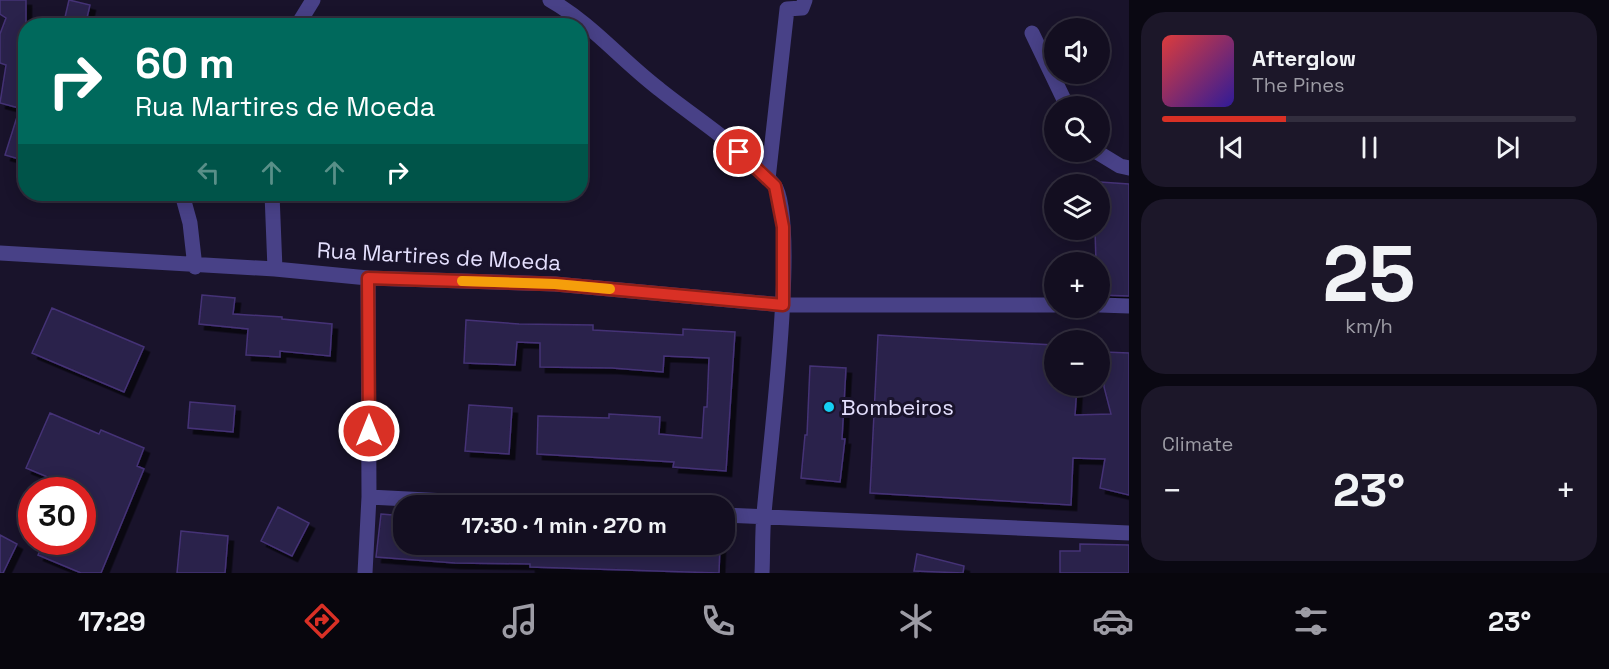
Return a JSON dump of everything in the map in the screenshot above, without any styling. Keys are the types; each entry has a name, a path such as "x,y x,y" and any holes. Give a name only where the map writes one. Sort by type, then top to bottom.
{"street":[{"path":"302,18 313,0"},
{"path":"550,0 578,18"},
{"path":"768,179 788,9 802,8 805,0"},
{"path":"588,26 657,88 702,121 775,186 783,227 783,305 763,517 762,573"},
{"path":"1032,33 1061,96"},
{"path":"1110,160 1129,168"},
{"path":"184,201 190,222 195,267"},
{"path":"272,201 276,269"},
{"name":"Rua Martires de Moeda","path":"0,253 195,267 276,269 368,278 555,284 783,305 1044,305"},
{"path":"365,573 369,497 368,278"},
{"path":"1110,306 1129,306"},
{"path":"369,497 393,498"},
{"path":"735,516 1129,533"}],"building":[{"path":"0,0 26,0 26,18 18,18 18,108 0,103 6,65 0,63 0,34 6,18 0,14"},
{"path":"69,0 90,5 87,18 65,18"},
{"path":"18,114 18,159 5,155"},
{"path":"1110,183 1129,184 1129,296 1110,295 1110,252 1096,252 1095,240 1110,240"},
{"path":"202,295 235,298 233,314 282,317 282,319 332,324 330,356 280,351 280,357 246,355 248,329 199,324"},
{"path":"52,308 144,347 124,392 32,353"},
{"path":"466,320 519,324 593,325 593,330 683,335 683,329 735,332 726,471 673,467 674,462 537,454 538,416 609,418 609,414 660,417 659,434 702,438 704,407 707,407 709,358 664,356 663,372 612,368 540,367 540,343 517,342 515,365 464,363"},
{"path":"878,335 1044,344 1044,396 1076,396 1075,415 1111,414 1106,396 1110,396 1110,352 1129,353 1129,495 1100,488 1105,459 1073,458 1071,505 870,493"},
{"path":"810,366 846,368 842,439 845,439 840,482 801,478 805,435 807,435"},
{"path":"190,402 235,406 233,432 188,428"},
{"path":"469,405 512,408 509,454 465,451"},
{"path":"50,413 99,434 101,430 144,448 137,466 144,469 101,573 81,573 38,555 96,555 96,477 48,477 26,468"},
{"path":"278,507 309,523 292,556 261,541"},
{"path":"381,514 393,515 393,555 720,555 719,573 530,567 530,564 455,563 376,557"},
{"path":"181,531 228,536 225,573 177,573"},
{"path":"0,535 17,544 3,573 0,573"},
{"path":"1080,544 1129,545 1129,573 1060,573 1060,551 1080,551"},
{"path":"917,554 964,566 963,573 914,571"}],"slow traffic":[{"path":"462,281 555,284 610,289"}],"place":[{"name":"Bombeiros","path":"829,407"}],"route":[{"path":"369,431 368,278 555,284 783,305 783,227 775,186 739,152"}]}
